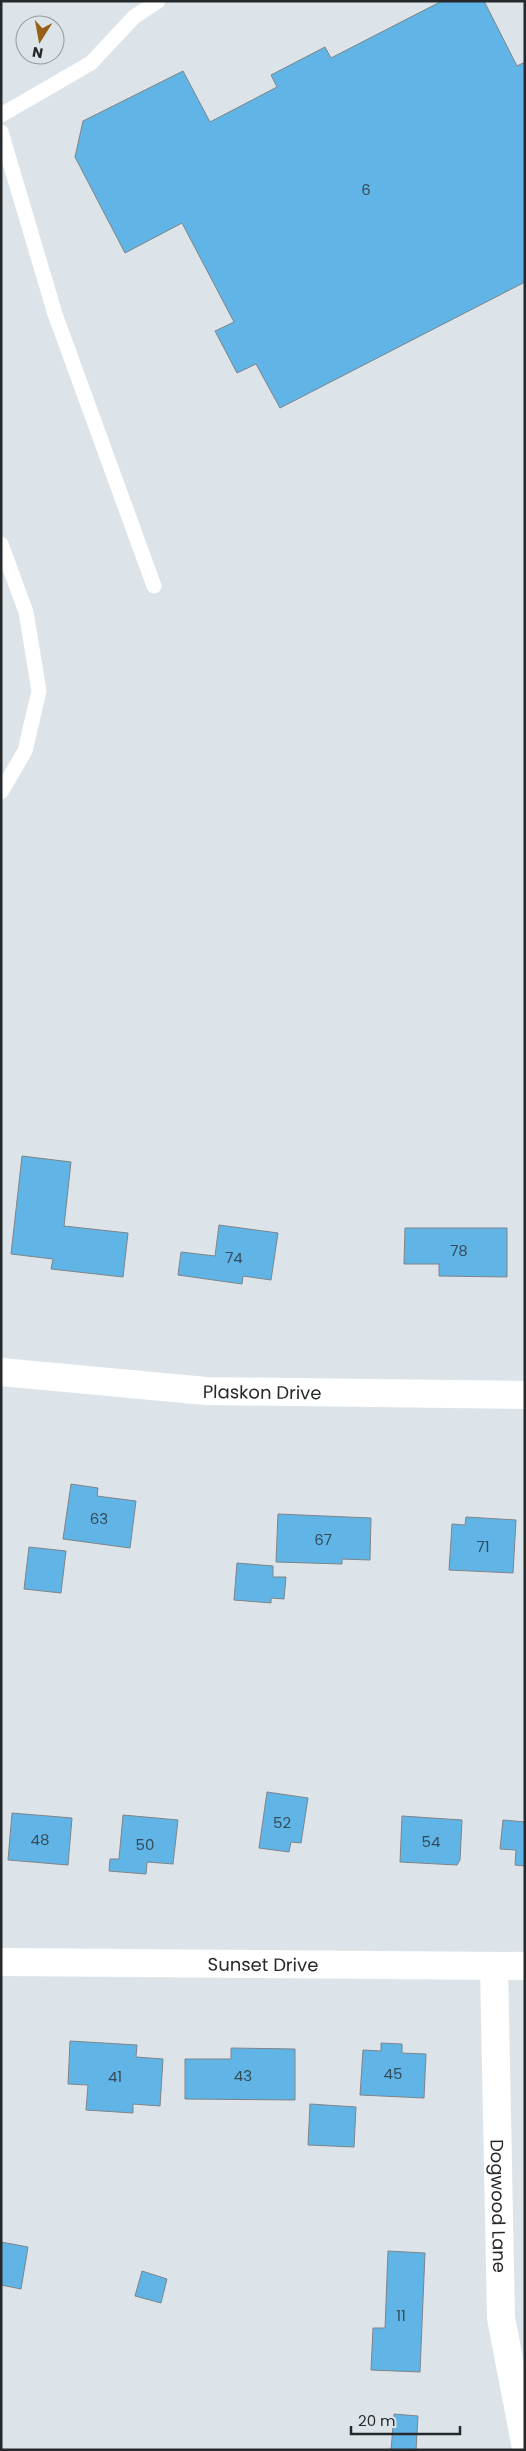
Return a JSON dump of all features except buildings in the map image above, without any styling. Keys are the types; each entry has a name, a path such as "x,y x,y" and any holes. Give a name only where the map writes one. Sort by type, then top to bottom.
{"street":[{"name":"Plaskon Drive","path":"1,1372 206,1391 525,1395"},
{"name":"Sunset Drive","path":"1,1962 525,1966"},
{"name":"Dogwood Lane","path":"494,1966 501,2318 525,2443"}],"lane":[{"path":"1,115 91,62 134,17 158,1"},
{"path":"1,132 55,314 154,586"},
{"path":"1,544 26,612 40,691 25,750 1,792"}]}
